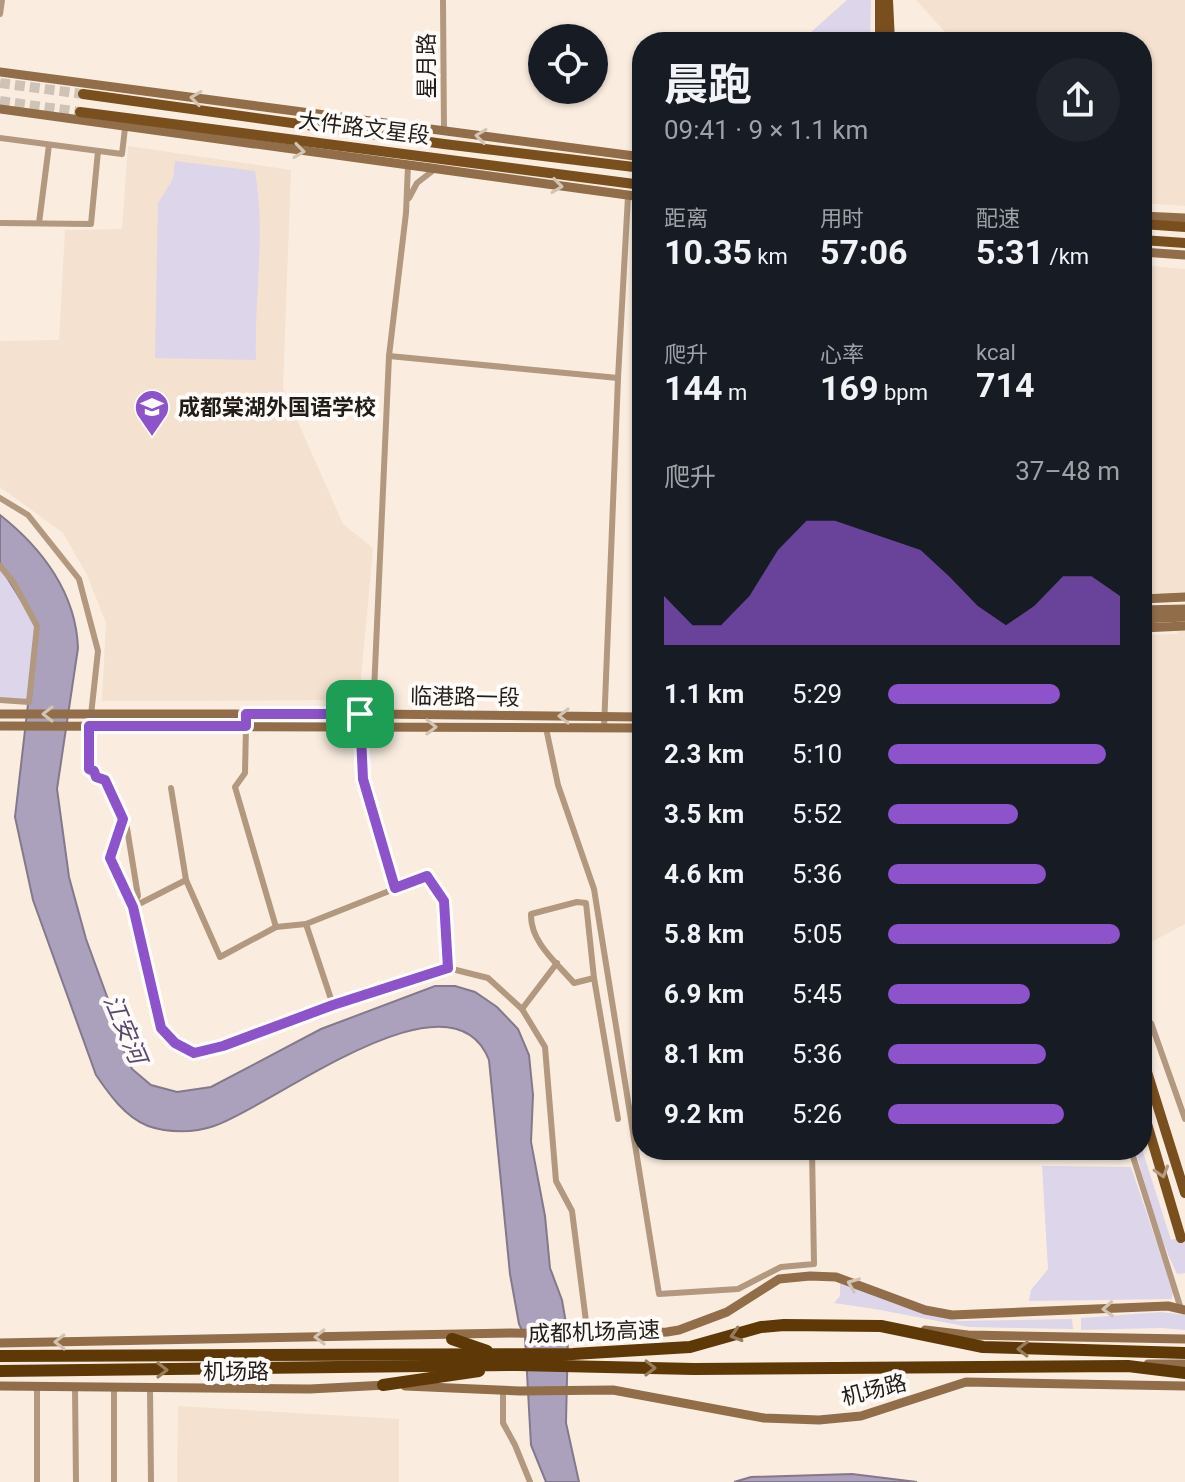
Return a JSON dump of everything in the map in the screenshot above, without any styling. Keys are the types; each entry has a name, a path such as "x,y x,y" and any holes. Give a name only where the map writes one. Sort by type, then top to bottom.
{"highway":[{"name":"成都机场高速","path":"572,1360 690,1347 761,1327 784,1325 881,1326 983,1347 1185,1353"},
{"path":"452,1339 497,1354"},
{"name":"成都机场高速","path":"0,1371 497,1354 522,1360 572,1360 694,1369 1128,1366 1185,1373"},
{"name":"成都机场高速","path":"0,1356 193,1363 507,1365 522,1360"},
{"path":"383,1385 507,1365"}],"main road":[{"path":"880,0 880,32"},
{"path":"888,0 890,32"},
{"path":"0,72 632,156"},
{"name":"大件路文星段","path":"83,94 632,167"},
{"path":"0,109 632,196"},
{"name":"大件路文星段","path":"80,112 632,184"},
{"path":"1152,216 1185,218"},
{"path":"1152,225 1185,227"},
{"path":"1152,241 1185,243"},
{"path":"1152,253 1185,255"},
{"path":"1152,599 1185,597"},
{"path":"1152,610 1185,609"},
{"path":"1152,619 1185,617"},
{"path":"1152,628 1185,626"},
{"name":"临港路一段","path":"0,714 632,717"},
{"name":"临港路一段","path":"0,726 632,728"},
{"path":"1152,1088 1185,1193"},
{"path":"1152,1141 1181,1238"},
{"name":"机场路","path":"0,1343 510,1333 588,1337 679,1330 727,1312 779,1279 810,1276 836,1277 925,1310 952,1315 1168,1306 1183,1310"},
{"path":"881,1326 968,1335 1185,1339"},
{"path":"372,1335 394,1340 452,1339 484,1334"},
{"path":"1128,1366 1185,1364"},
{"name":"机场路","path":"0,1386 310,1389 383,1385 520,1391 613,1390 764,1418 819,1420 861,1416 966,1382 1185,1386"}],"street":[{"path":"0,14 2,0"},
{"name":"星月路","path":"443,0 444,131"},
{"path":"0,138 122,154 125,128"},
{"path":"39,223 49,145"},
{"path":"0,223 91,224 98,151"},
{"path":"373,714 389,356 406,213 408,165"},
{"path":"406,213 410,193 435,169"},
{"path":"604,728 628,196"},
{"path":"389,356 618,378"},
{"path":"0,498 28,515 79,579 98,651 91,715"},
{"path":"0,566 14,583 37,626 29,702 0,700"},
{"path":"246,714 245,773 235,787 276,927"},
{"path":"360,714 363,779 395,888"},
{"path":"89,726 89,769 94,771 96,777 105,780 123,819 138,896 133,907"},
{"path":"546,728 558,785 594,889 632,1126"},
{"path":"171,788 186,880 220,957 276,927 306,924 427,876 444,901 448,968"},
{"path":"123,819 110,858 133,907 161,1028 175,1043 194,1053 223,1046 333,1005 448,968 488,978 522,1009 545,1047 556,1181 572,1211 588,1337"},
{"path":"133,907 186,880"},
{"path":"594,978 574,983 541,946 531,925 531,914 577,902 586,903 594,978 618,1119"},
{"path":"306,924 333,1005"},
{"path":"522,1009 557,963"},
{"path":"1152,1026 1185,1119"},
{"path":"637,1160 659,1294 738,1289 781,1267 814,1264 812,1160"},
{"path":"1135,1160 1177,1278 1183,1310"},
{"path":"37,1386 37,1482"},
{"path":"75,1386 76,1482"},
{"path":"114,1386 114,1482"},
{"path":"150,1388 151,1482"},
{"path":"503,1390 503,1423 530,1482"}],"shaded area":[{"path":"847,0 871,0 870,32 811,32"},
{"path":"916,0 1185,0 1185,206 1152,204 1152,32 945,32"},
{"name":"成都棠湖外国语学校","path":"128,146 291,170 283,388 343,524 373,548 359,700 102,701 106,623 87,575 63,533 0,487 0,341 59,340 65,230 122,229"},
{"path":"175,161 255,171 260,217 256,360 155,358 158,203 173,179"},
{"path":"1152,266 1185,269 1185,602 1176,602 1175,595 1152,595"},
{"path":"0,515 30,542 54,573 64,590 76,628 78,648 57,789 69,877 86,939 113,1013 114,1027 132,1069 151,1085 177,1092 211,1087 321,1029 435,986 455,986 475,992 497,1007 518,1029 529,1055 533,1095 531,1142 545,1216 550,1268 562,1300 568,1335 566,1423 579,1482 546,1482 531,1445 525,1337 519,1324 510,1274 489,1060 469,1034 438,1027 401,1033 316,1071 241,1114 214,1126 190,1131 164,1130 140,1122 118,1104 96,1075 33,900 15,817 37,626 0,566"},
{"path":"0,566 37,626 29,702 0,703"},
{"path":"1185,619 1185,924 1152,942 1152,635 1177,634 1177,627"},
{"path":"1139,1160 1146,1160 1171,1240 1185,1236 1185,1273 1177,1274 1148,1197"},
{"path":"1042,1166 1131,1167 1173,1291 1172,1299 1029,1301 1031,1290 1048,1269"},
{"path":"840,1282 898,1305 958,1321 1072,1319 1073,1329 969,1327 834,1303 840,1296"},
{"path":"1161,1312 1185,1315 1185,1330 1081,1330 1081,1318"},
{"path":"178,1406 399,1419 399,1482 177,1482"},
{"path":"852,1474 917,1482 734,1482 751,1477"}],"tunnel":[{"path":"0,83 83,94"},
{"path":"0,101 80,112"}],"place":[{"name":"成都棠湖外国语学校","path":"152,438"}],"route":[{"path":"246,714 360,714 363,779 395,888 427,876 444,901 448,968 333,1005 223,1046 194,1053 175,1043 161,1028 133,907 110,858 123,819 105,780 96,777 94,771 89,769 89,726 246,726 246,714"}],"water label":[{"name":"江安河","path":"125,1029"}]}
